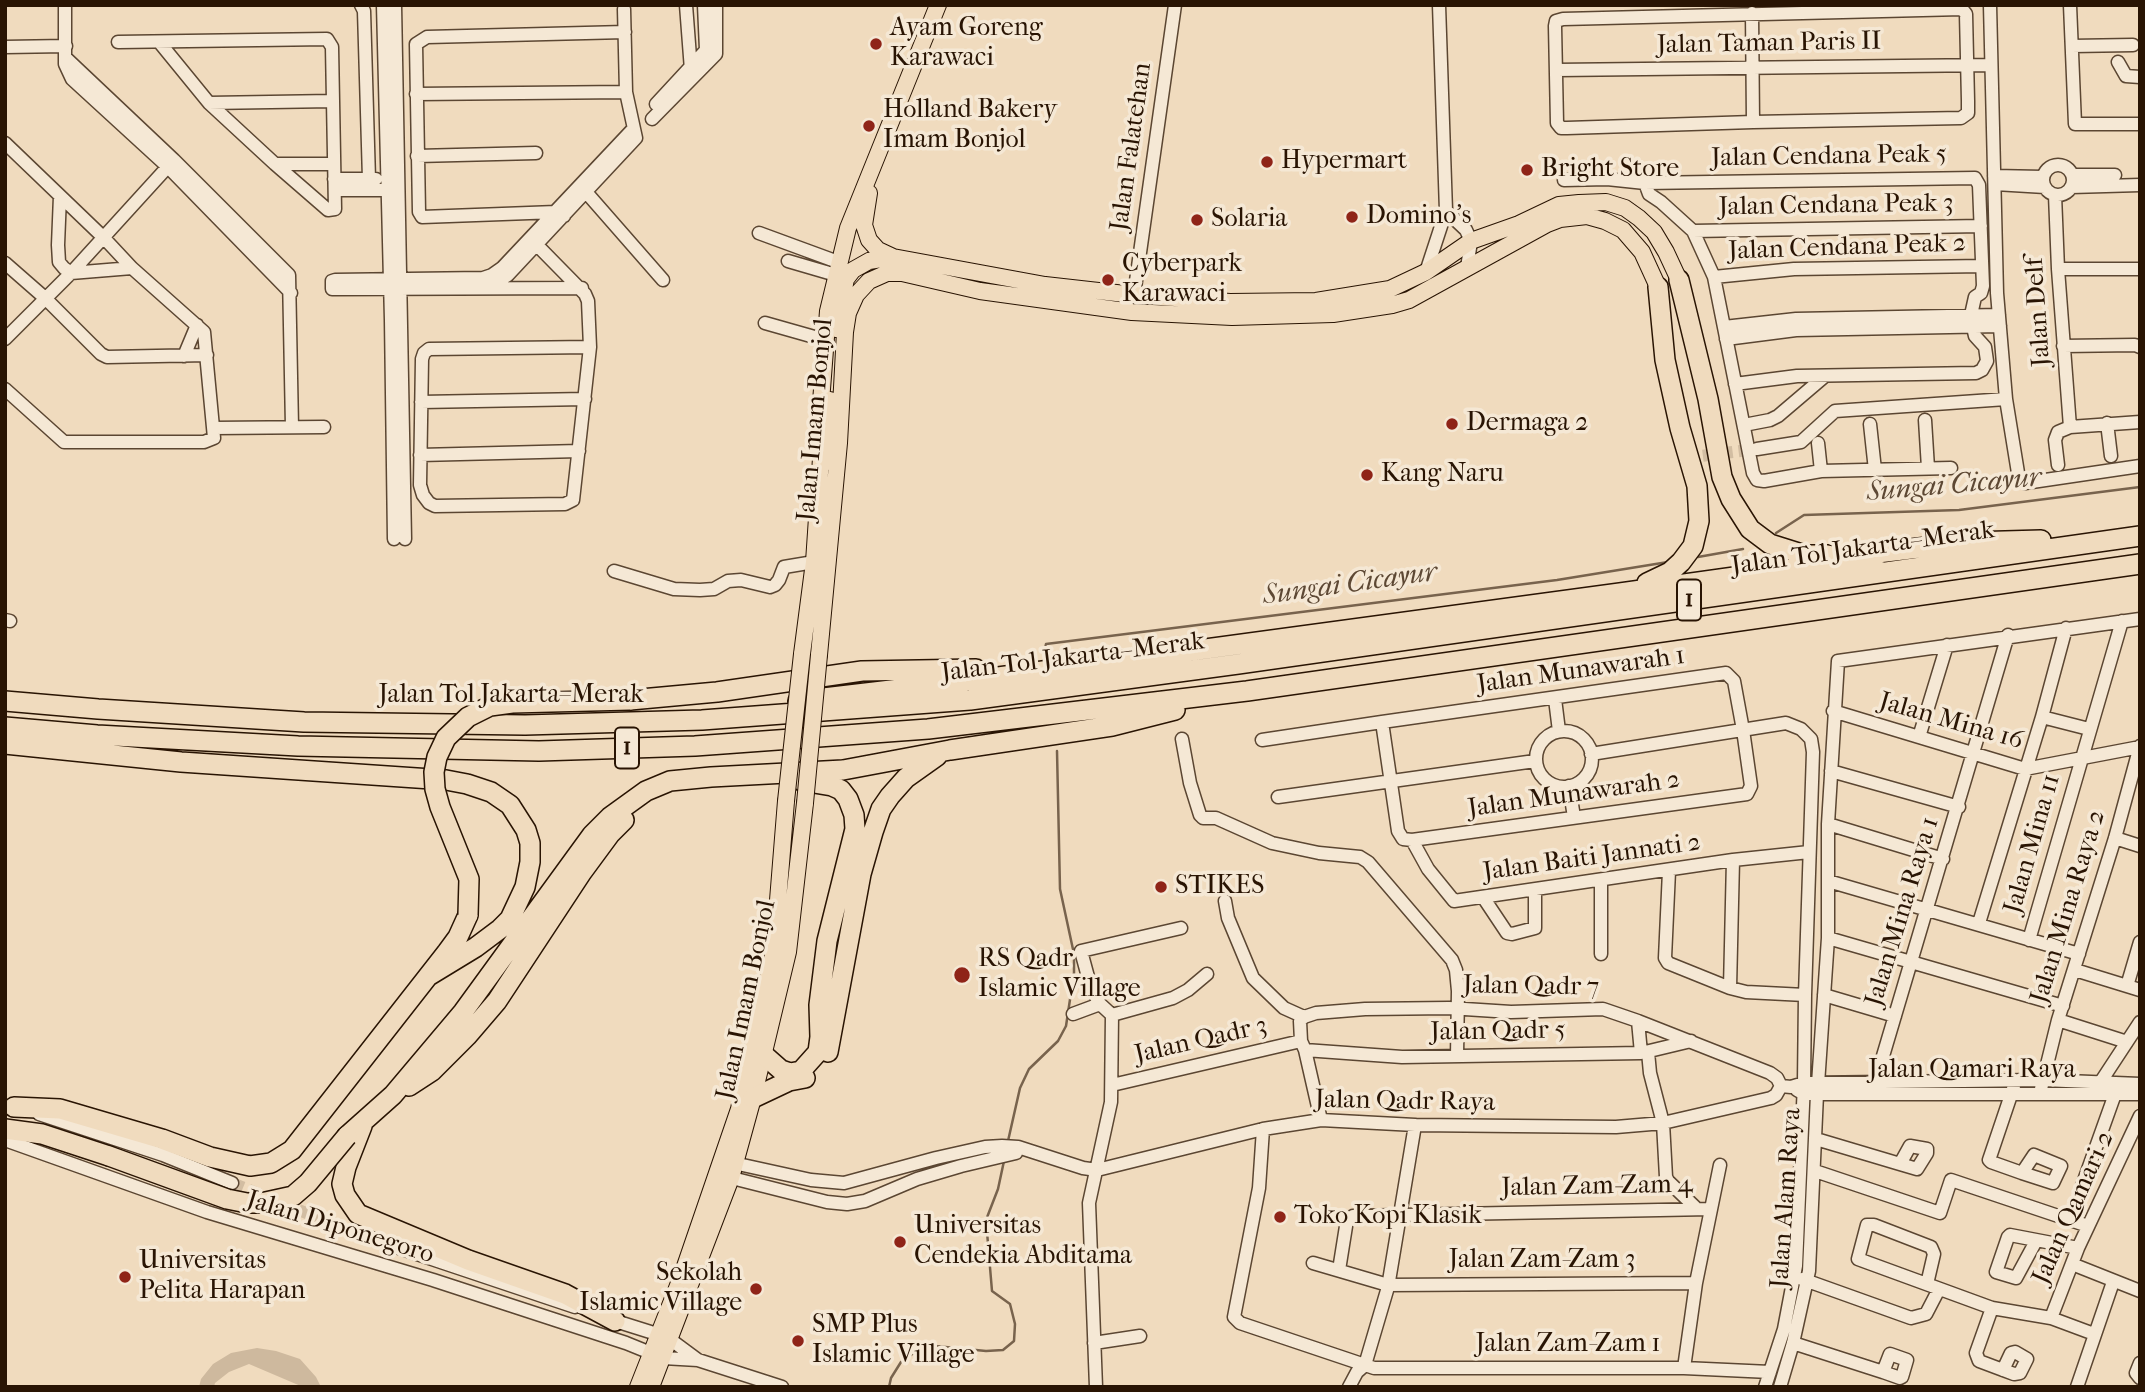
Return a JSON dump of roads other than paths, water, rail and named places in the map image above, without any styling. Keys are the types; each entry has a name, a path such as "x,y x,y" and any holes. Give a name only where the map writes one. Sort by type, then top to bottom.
{"highway":[{"path":"1679,280 1708,399 1722,477 1731,499 1750,529 1770,544 1805,555 1879,554"},
{"path":"1620,593 1658,579 1681,562 1693,546 1699,521 1697,486 1679,428 1665,360 1658,288"},
{"path":"702,720 817,698 1620,593 1969,542 2140,536"},
{"name":"Jalan Tol Jakarta–Merak","path":"5,701 304,722 526,725 702,720 970,700 2140,536"},
{"name":"Jalan Tol Jakarta–Merak","path":"5,727 111,736 299,746 565,750 695,746 928,729 1247,691 2140,564"},
{"path":"10,1105 60,1109 163,1139 210,1157 250,1166 271,1163 292,1150 458,937 468,915 469,879 440,807 434,772 446,737 468,717 490,706 630,700 717,692 862,671 1106,662"},
{"path":"393,1096 463,1012 592,835 630,800 646,791 670,781 711,776 843,770 950,750 1112,726 1247,691"},
{"path":"5,744 181,762 446,780 491,792 510,805 526,830 530,843 530,862 526,887 510,919 500,929 429,975"},
{"path":"753,1098 789,1081 809,1077 819,1071 827,1059 861,874 881,810 906,778 927,761 950,750"},
{"path":"5,1129 42,1135 109,1156 227,1199 247,1203 293,1196 347,1136 393,1096 432,1071 467,1036 497,1001 610,834 643,803 684,788 716,784 783,780 832,786 841,790 848,799 854,815 855,829 827,941 819,1004 818,1052 801,1071 790,1073 763,1061"},
{"path":"763,1061 789,1081"},
{"path":"363,1122 342,1184 345,1195 358,1214 468,1260 565,1294 615,1321"}],"main road":[{"name":"Jalan Imam Bonjol","path":"726,1169 774,950 786,802 811,655 826,471 819,439 828,311 837,268 857,201 878,157 938,5"},
{"path":"878,157 864,209 864,225 869,240 878,250 893,257"},
{"name":"Jalan Imam Bonjol","path":"893,257 1045,285 1231,310 1316,301 1390,289 1426,272 1471,241 1519,224 1559,205 1606,202 1625,208 1654,232 1679,280"},
{"name":"Jalan Imam Bonjol","path":"657,1356 753,1098 788,952 805,803 814,562 848,313 862,287 887,273 902,273 980,291 1132,312 1231,310 1334,314 1392,305 1416,296 1547,224 1560,219 1587,216 1623,230 1642,252 1658,288"},
{"path":"826,471 831,370 838,308 846,279 853,270 869,261 893,257"},
{"path":"638,1387 657,1356"},
{"path":"651,1387 657,1356"}],"street":[{"path":"65,5 66,69 72,79 171,164 291,293 292,427"},
{"path":"361,5 364,11 369,179"},
{"path":"383,5 390,59 399,539"},
{"path":"390,59 395,5"},
{"path":"686,5 693,72"},
{"path":"693,72 706,50 704,5"},
{"path":"649,116 693,72 716,54 716,5"},
{"name":"Jalan Falatehan","path":"1134,295 1175,5"},
{"path":"1426,272 1446,211 1439,5"},
{"path":"1990,5 1987,65 1995,180 1999,321 2006,399 2018,474 2025,483 2140,466"},
{"path":"2070,5 2075,124 2140,124"},
{"path":"395,285 445,284 492,275 534,241 634,133 626,92 624,9"},
{"path":"1962,9 1966,14 1968,65 1968,113 1961,118 1561,128 1557,122 1555,26 1556,22 1563,19 1962,9"},
{"path":"1752,13 1753,122"},
{"path":"607,164 586,192 560,214 422,217 419,212 417,156 416,44 422,38 625,32"},
{"path":"118,42 327,39 332,47 336,206 328,210 209,103 160,43"},
{"path":"2072,46 2133,45"},
{"path":"5,47 66,52"},
{"path":"2118,62 2126,76 2140,77"},
{"name":"Jalan Taman Paris II","path":"1557,70 1987,65"},
{"path":"416,94 626,92"},
{"path":"209,103 332,101"},
{"path":"5,143 132,268 197,325 206,337 215,438 204,442 64,442 5,388"},
{"path":"417,156 536,153"},
{"path":"5,339 71,273 171,164"},
{"path":"275,164 334,164"},
{"path":"1995,180 2048,186 2065,194 2071,181 2066,168 2057,166 2048,169 2048,186"},
{"path":"2071,181 2115,175"},
{"name":"Jalan Cendana Peak 5","path":"1564,180 1606,179 1645,183 1969,177 1975,178 1979,184 1981,226"},
{"path":"335,184 369,179 393,184"},
{"path":"2071,181 2140,185"},
{"path":"1645,183 1650,194 1693,231 1714,277 1753,473 1757,480 1821,471 1951,468"},
{"path":"335,184 393,184"},
{"name":"Jalan Delf","path":"2048,186 2058,269 2070,427"},
{"path":"586,192 663,280"},
{"path":"60,196 60,262 71,273 132,268"},
{"path":"1446,211 1466,230 1471,241 1467,268"},
{"path":"1735,384 1797,376 1976,373 1982,370 1987,361 1985,347 1975,336 1972,321 1975,297 1981,293 1983,286 1981,226"},
{"name":"Jalan Cendana Peak 3","path":"1693,231 1981,226"},
{"path":"759,233 837,268"},
{"path":"534,241 582,288 588,301 590,347 573,500 565,504 435,506 429,503 420,485 422,359 429,349 590,347"},
{"path":"484,289 508,275 534,241"},
{"path":"788,261 837,268"},
{"path":"5,263 107,357 207,355"},
{"name":"Jalan Cendana Peak 2","path":"1714,277 1794,269 1982,266"},
{"path":"2058,269 2140,269"},
{"path":"445,284 484,289 582,288"},
{"path":"1725,333 1796,319 1824,324 1999,321"},
{"path":"765,323 825,340"},
{"path":"184,356 197,325"},
{"path":"2063,346 2138,345"},
{"path":"1744,425 1778,416 1825,376"},
{"path":"421,402 584,399"},
{"path":"1757,449 1801,442 1833,412 2006,399"},
{"path":"1925,420 1928,468"},
{"path":"2058,465 2055,440 2058,432 2070,427 2140,422"},
{"path":"2107,423 2111,456"},
{"path":"1870,424 1875,470"},
{"path":"215,428 324,427"},
{"path":"1818,443 1821,471"},
{"path":"421,455 579,451"},
{"path":"614,571 674,589 714,589 728,582 741,580 770,587 779,580 784,567 814,562"},
{"path":"1765,1387 1784,1329 1794,1277 1811,1089 1824,995 1828,938 1828,824 1836,665 1841,659 2140,619"},
{"name":"Jalan Mina 11","path":"2029,940 2122,621"},
{"path":"1979,923 2042,717 2066,628"},
{"name":"Jalan Mina Raya 1","path":"1873,1088 1959,807 2008,635"},
{"path":"1919,737 1947,645"},
{"name":"Jalan Munawarah 1","path":"1262,740 1726,673 1734,681 1743,730"},
{"path":"1555,699 1559,731"},
{"name":"Jalan Mina 16","path":"1833,711 2025,769 2140,747"},
{"path":"2042,717 2089,729"},
{"path":"1382,722 1398,831 1403,839 1412,841"},
{"path":"1591,754 1786,723 1801,729 1811,739 1813,752 1805,995 1811,1089"},
{"name":"Jalan Munawarah 2","path":"1412,841 1747,794 1751,786 1743,730"},
{"path":"1559,731 1576,734 1583,739 1591,754 1587,774 1579,782 1569,786 1558,786 1547,781 1539,772 1535,761 1541,741 1559,731"},
{"path":"1182,740 1190,783 1203,818 1216,818 1272,843 1319,853 1360,857 1368,862 1452,960 1458,991 1453,1008 1457,1056"},
{"name":"Jalan Mina Raya 2","path":"2041,1086 2058,1020 2115,838 2140,747"},
{"path":"1278,797 1391,779 1535,761"},
{"path":"1831,771 1959,807"},
{"path":"1569,786 1574,817"},
{"path":"1828,824 1943,859"},
{"path":"2115,838 2140,846"},
{"name":"Jalan Baiti Jannati 2","path":"1412,841 1428,869 1454,901 1733,860 1809,852"},
{"path":"1730,988 1733,860"},
{"path":"1669,871 1665,958 1668,962 1746,992 1805,995"},
{"path":"1601,880 1601,954"},
{"path":"1828,881 2079,954"},
{"path":"1483,897 1507,933 1511,934 1535,928 1535,889"},
{"path":"1225,901 1226,912 1253,978 1284,1008 1302,1021 1303,1045 1321,1120"},
{"path":"1112,1014 1100,1004 1088,979 1081,951 1181,928"},
{"path":"1828,938 2063,1006"},
{"path":"2075,970 2133,988 2140,943"},
{"path":"1112,1014 1173,998 1188,990 1207,974"},
{"path":"1824,995 1895,1016"},
{"path":"1073,1014 1100,1004"},
{"name":"Jalan Qadr 7","path":"1302,1021 1316,1013 1376,1008 1453,1008 1511,1012 1603,1009 1770,1073 1786,1086"},
{"path":"1096,1387 1089,1203 1111,1102 1112,1014"},
{"path":"2058,1020 2127,1042"},
{"path":"1639,1021 1644,1053 1663,1123 1668,1181 1695,1208"},
{"path":"2081,1189 2105,1089 2127,1042 2140,1022"},
{"path":"2105,1089 2140,1035"},
{"name":"Jalan Qadr 5","path":"1303,1045 1402,1057 1644,1053 1691,1041"},
{"name":"Jalan Qadr 3","path":"1112,1085 1303,1045"},
{"name":"Jalan Qamari Raya","path":"2105,1089 2140,1084"},
{"name":"Jalan Qadr Raya","path":"726,1169 844,1183 985,1147 1020,1150 1097,1170 1263,1129 1321,1120 1415,1125 1616,1127 1663,1123 1771,1098 1786,1086"},
{"name":"Jalan Qamari Raya","path":"1786,1086 1811,1089 2041,1086 2105,1089 2140,1094"},
{"path":"2014,1086 1989,1158 2022,1173"},
{"name":"Jalan Alam Raya","path":"1780,1387 1794,1343 1808,1280 1816,1139 1811,1089"},
{"name":"Jalan Diponegoro","path":"10,1105 163,1155 232,1183"},
{"name":"Jalan Qamari 2","path":"2052,1318 2078,1248 2140,1116"},
{"path":"1349,1387 1357,1372 1365,1365 1388,1285 1415,1125"},
{"name":"Jalan Zam-Zam 1","path":"1263,1129 1259,1188 1234,1317 1240,1323 1374,1368 1684,1368 1770,1373"},
{"path":"1816,1139 1900,1164"},
{"name":"Jalan Diponegoro","path":"5,1140 207,1212 422,1276 657,1356 698,1360"},
{"name":"Jalan Qadr Raya","path":"726,1169 827,1202 847,1204 865,1201 917,1179 1001,1150"},
{"path":"1684,1368 1696,1283 1720,1165"},
{"path":"1815,1171 1940,1213 1951,1180 2088,1226"},
{"path":"844,1183 847,1204"},
{"name":"Jalan Zam-Zam 4","path":"1339,1270 1348,1218 1353,1216 1710,1209"},
{"path":"1794,1277 1911,1318 1926,1314 1933,1286 1934,1254 1931,1247 1874,1225 1867,1225 1858,1259 1933,1286 1992,1308 2052,1318 2094,1334"},
{"name":"Jalan Diponegoro","path":"363,1236 665,1337 698,1360"},
{"path":"2036,1241 2078,1248"},
{"name":"Jalan Zam-Zam 3","path":"1313,1263 1388,1285 1696,1283"},
{"path":"2073,1264 2113,1282 2140,1290"},
{"path":"2079,1386 2113,1282"},
{"path":"1992,1308 1977,1357 1979,1361 2003,1370"},
{"path":"1094,1343 1140,1336"},
{"path":"1794,1343 1883,1372"},
{"path":"698,1360 782,1387"},
{"path":"2140,1363 2136,1373 2140,1378"}],"waterway":[{"name":"Sungai Cicayur","path":"1776,533 1804,515 1959,510 2140,487"},
{"name":"Sungai Cicayur","path":"1698,557 1743,549"},
{"name":"Sungai Cicayur","path":"1044,654 1046,644 1557,580 1668,562"},
{"name":"Sungai Cicayur","path":"1008,1141 1020,1088 1029,1069 1058,1041 1066,1026 1074,973 1074,954 1060,889 1057,751"},
{"name":"Sungai Cicayur","path":"889,1387 901,1362 925,1345 986,1351 1003,1350 1014,1341 1015,1324 1010,1304 992,1291 986,1220 998,1189 1004,1161"}],"tunnel":[{"path":"1685,458 1757,449"},
{"path":"232,1183 363,1236"}],"place":[{"name":"Ayam Goreng Karawaci","path":"876,44"},
{"name":"Holland Bakery Imam Bonjol","path":"869,126"},
{"name":"Hypermart","path":"1267,162"},
{"name":"Bright Store","path":"1527,170"},
{"name":"Domino's","path":"1352,217"},
{"name":"Solaria","path":"1197,220"},
{"name":"Cyberpark Karawaci","path":"1108,280"},
{"name":"Dermaga 2","path":"1452,424"},
{"name":"Kang Naru","path":"1367,475"},
{"name":"STIKES","path":"1161,887"},
{"name":"RS Qadr Islamic Village","path":"962,975"},
{"name":"Toko Kopi Klasik","path":"1280,1217"},
{"name":"Universitas Cendekia Abditama","path":"900,1242"},
{"name":"Universitas Pelita Harapan","path":"125,1277"},
{"name":"Sekolah Islamic Village","path":"756,1289"},
{"name":"SMP Plus Islamic Village","path":"798,1341"}]}
